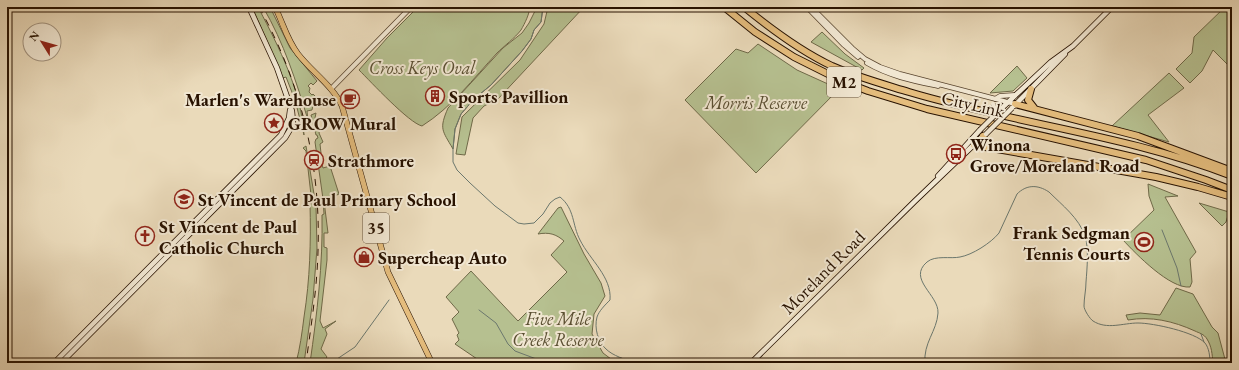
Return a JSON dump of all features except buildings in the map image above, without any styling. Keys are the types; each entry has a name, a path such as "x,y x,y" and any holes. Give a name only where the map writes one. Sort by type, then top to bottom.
{"highway":[{"name":"CityLink","path":"724,7 755,32 794,57 842,81 868,91 926,109 1146,160 1232,190"},
{"name":"CityLink","path":"744,7 807,52 832,66 874,82 941,102 1034,122 1154,151 1232,176"},
{"path":"1031,89 1028,100 1035,109"},
{"path":"1013,106 1035,109 1138,136 1232,171"},
{"path":"983,133 987,144 1000,149"},
{"path":"974,145 1156,177 1198,187 1232,198"}],"main road":[{"path":"61,363 285,138 290,115 289,102 277,68 249,7"},
{"name":"35","path":"275,7 294,48 302,59 338,97 342,106 388,272 432,363"},
{"name":"Moreland Road","path":"750,363 983,133 1031,89 1112,7"},
{"name":"Moreland Road","path":"915,201 974,145 983,133 986,124 1015,95 1051,62 1073,46"},
{"path":"54,363 288,127"}],"street":[{"path":"331,90 412,7"},
{"path":"807,7 851,51 872,66 891,74 918,82 961,90"},
{"path":"811,7 852,48 871,62 890,71 988,98 994,102 1013,106"},
{"path":"994,102 1000,96 1015,95"},
{"path":"994,102 994,116"}],"green space":[{"path":"252,7 257,7 259,9 282,54 299,103 304,135 295,100 286,77 283,78"},
{"path":"263,7 270,7 290,48 317,81 313,85 311,83 308,86 310,88 309,92 315,96 312,110 307,111 308,120 283,48"},
{"name":"Cross Keys Oval","path":"418,7 530,7 527,19 519,33 497,53 453,101 422,126 408,118 359,70 387,38"},
{"path":"537,7 543,7 541,22 534,30 531,39 491,85 474,99 461,114 455,129 453,149 446,138 443,129 443,121 448,108 503,48 522,33"},
{"path":"548,7 584,7 498,99 484,106 473,118 465,155 456,154 462,117 520,60 544,24"},
{"path":"1225,7 1232,7 1232,69 1213,50 1202,71 1190,83 1176,69 1192,53 1194,37"},
{"path":"822,32 845,54 864,68 862,70 811,42"},
{"name":"Morris Reserve","path":"758,44 797,70 839,89 756,173 685,100 736,49 748,53"},
{"path":"1017,66 1027,78 1013,91 990,93"},
{"path":"1169,73 1184,88 1148,115 1169,142 1112,126"},
{"path":"316,113 315,118 318,124 318,129 320,129 319,133 323,142 320,144 321,153 319,153 323,168 330,166 339,194 324,201 328,233 324,233 324,247 327,248 327,260 320,321 323,328 336,321 325,329 327,334 321,349 327,357 322,363 310,363 319,289 322,252 322,215 324,214 315,142 318,138 311,115"},
{"path":"306,146 316,206 317,248 313,299 304,363 296,363 301,340 308,289 310,260 310,203 312,204 306,151 303,148"},
{"path":"1148,184 1178,196 1165,197 1196,252 1190,259 1192,282 1190,287 1182,286 1163,277 1136,254 1123,240 1154,210 1149,196"},
{"path":"1199,203 1229,212 1226,222 1222,226"},
{"name":"Five Mile Creek Reserve","path":"561,207 584,254 601,283 605,296 594,314 592,334 603,353 611,359 623,361 621,363 483,363 455,344 459,340 457,335 459,333 452,319 459,312 446,297 471,271 518,321 567,272 551,255 564,241 552,234 538,234 558,208"},
{"path":"1176,288 1193,294 1212,327 1218,333 1226,363 1213,363 1209,342 1206,337 1195,331 1178,324 1162,320 1128,320 1126,315 1140,313 1160,315"}],"waterway":[{"path":"543,7 541,22 534,30 531,39 522,51 491,85 474,99 461,114 455,129 453,162 457,170 470,183 495,206 518,223 534,223 555,199 560,197 565,202 571,212 577,234 604,276 610,292 610,300 601,310 596,321 596,330 599,339 603,346 609,351 634,363"},
{"path":"925,363 926,349 935,326 938,313 937,306 922,281 920,275 922,268 930,260 965,256 976,251 996,237 1017,194 1028,187 1045,189 1049,192 1070,212 1082,229 1085,236 1087,252 1084,308 1093,321 1098,324 1109,326 1145,323 1163,326 1192,335 1205,343 1209,352 1210,363"},
{"path":"1162,230 1177,268 1181,286"},
{"path":"331,363 355,347 389,300"},
{"path":"479,310 496,323 508,344 515,351 547,363"},
{"path":"1201,334 1204,342"},
{"path":"602,363 611,359 621,358"}],"railway":[{"path":"259,7 274,36 297,95 312,156 318,219 318,251 314,307 306,363"}],"place":[{"name":"Sports Pavillion","path":"435,96"},
{"name":"Marlen's Warehouse","path":"350,99"},
{"name":"GROW Mural","path":"274,123"},
{"name":"Winona Grove/Moreland Road","path":"956,154"},
{"name":"Strathmore","path":"314,160"},
{"name":"St Vincent de Paul Primary School","path":"184,199"},
{"name":"St Vincent de Paul Catholic Church","path":"145,236"},
{"name":"Frank Sedgman Tennis Courts","path":"1144,242"},
{"name":"Supercheap Auto","path":"364,257"}]}
